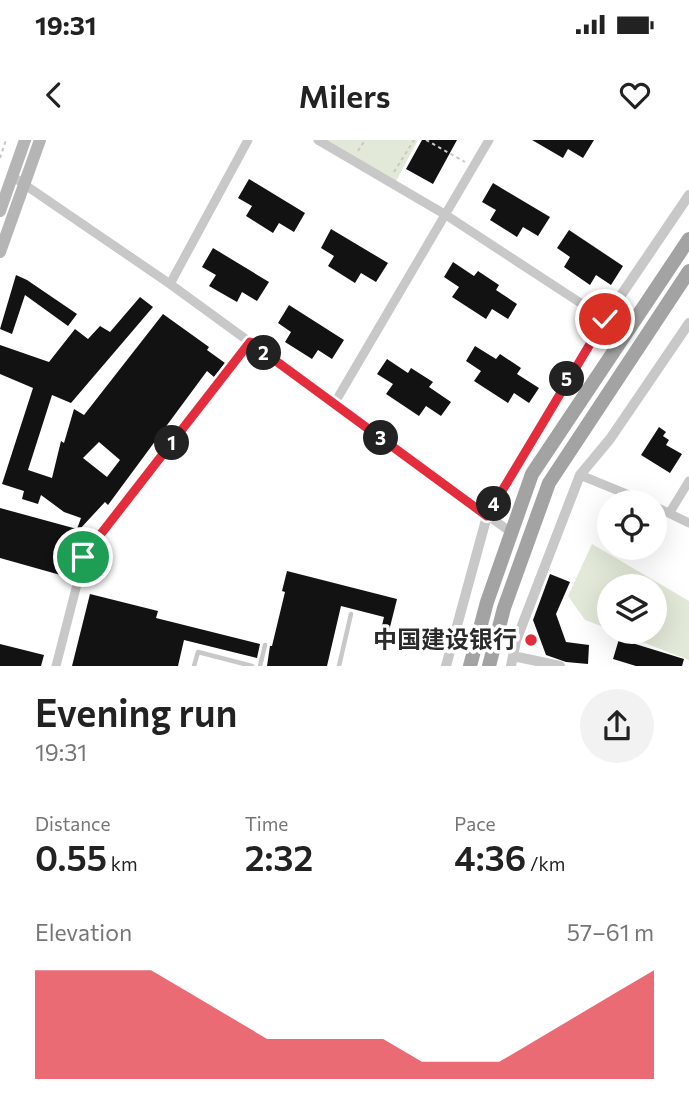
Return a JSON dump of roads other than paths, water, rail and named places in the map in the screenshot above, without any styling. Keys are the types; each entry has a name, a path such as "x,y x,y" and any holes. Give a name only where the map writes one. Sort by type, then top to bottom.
{"main road":[{"path":"0,211 24,140"},
{"path":"0,252 40,140"},
{"path":"470,666 487,603 533,474 689,239"},
{"path":"489,666 505,608 549,482 689,271"}],"street":[{"path":"170,284 248,140"},
{"path":"318,140 446,215 605,319"},
{"path":"334,404 489,140"},
{"path":"12,176 170,284 512,533"},
{"path":"446,666 487,516 605,319 689,195"},
{"path":"560,666 512,661 525,616 580,475 610,439 689,323"},
{"path":"56,666 83,557 250,342"},
{"path":"580,475 617,490"},
{"path":"670,512 689,483"},
{"path":"667,511 689,523"}],"lane":[{"path":"339,666 351,614"},
{"path":"260,666 265,645"},
{"path":"194,666 198,652 253,666"}],"place":[{"name":"中国建设银行","path":"531,640"}]}
